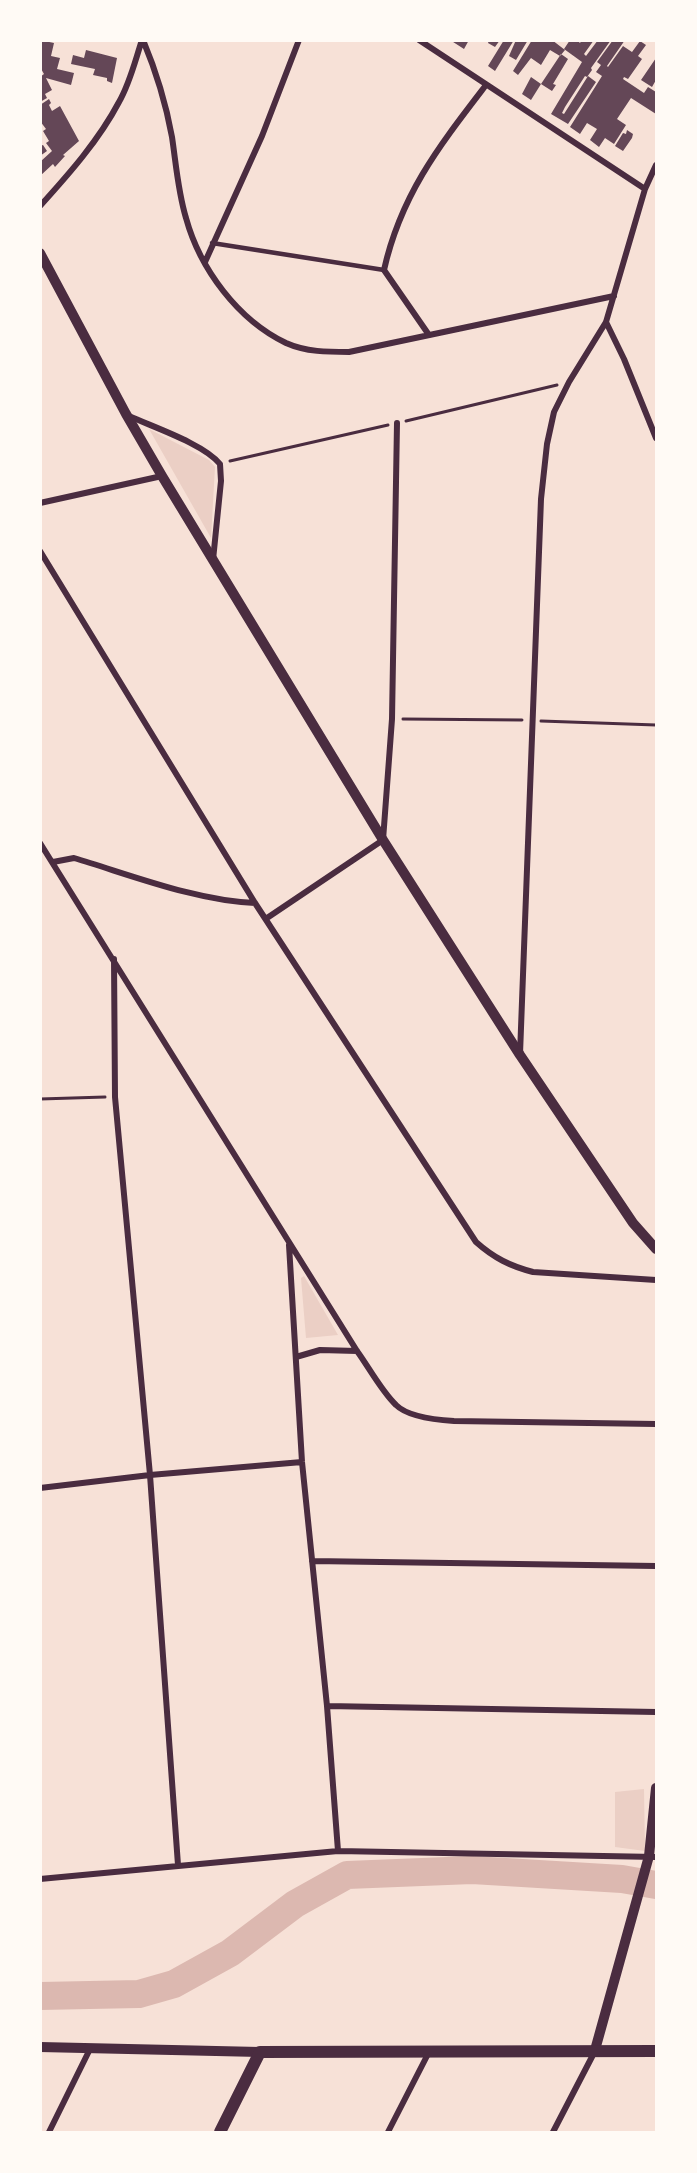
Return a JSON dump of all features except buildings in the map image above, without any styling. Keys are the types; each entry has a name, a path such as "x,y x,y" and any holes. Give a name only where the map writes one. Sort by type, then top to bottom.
{"main road":[{"path":"220,2133 260,2052 657,2051"}],"street":[{"path":"40,206 70,172 120,101 143,40"},
{"path":"143,40 156,69 185,216 192,237 225,293 250,320 287,343 318,352 349,352 614,296"},
{"path":"205,262 262,136 299,40"},
{"path":"419,40 645,189"},
{"path":"429,335 384,270 389,247 415,185 445,140 486,86"},
{"path":"520,1055 541,499 547,444 554,412 568,382 606,322 645,189 657,165"},
{"path":"40,253 126,414 162,476 383,840 520,1055 633,1223 657,1249"},
{"path":"606,322 657,438"},
{"path":"126,414 198,447 220,464 221,481 213,562"},
{"path":"383,840 392,718 397,423"},
{"path":"40,503 162,476"},
{"path":"40,551 255,903 267,918 476,1242 494,1257 514,1267 533,1272 657,1281"},
{"path":"267,918 383,840"},
{"path":"40,843 357,1351 396,1406 435,1419 657,1424"},
{"path":"53,862 74,858 197,894 235,902 255,903"},
{"path":"114,959 115,1097 150,1475 178,1865"},
{"path":"289,1242 302,1462 327,1706 338,1851"},
{"path":"296,1357 320,1350 357,1351"},
{"path":"40,1488 150,1475 302,1462"},
{"path":"312,1561 657,1566"},
{"path":"327,1706 657,1712"},
{"path":"553,2133 595,2050 646,1868 653,1857 657,1788"},
{"path":"40,1879 338,1851 653,1857"},
{"path":"40,2047 260,2052"},
{"path":"49,2133 90,2049"},
{"path":"388,2133 429,2052"}],"lane":[{"path":"212,243 384,270"}],"path":[{"path":"40,1099 115,1097"}],"shaded area":[{"path":"149,429 209,460 215,467 211,538"},
{"path":"304,1276 338,1335 306,1338 301,1278"},
{"path":"644,1789 645,1851 615,1847 615,1792"}],"waterway":[{"path":"40,1996 139,1994 174,1984 230,1953 295,1904 347,1875 472,1870 622,1879 656,1885"}]}
